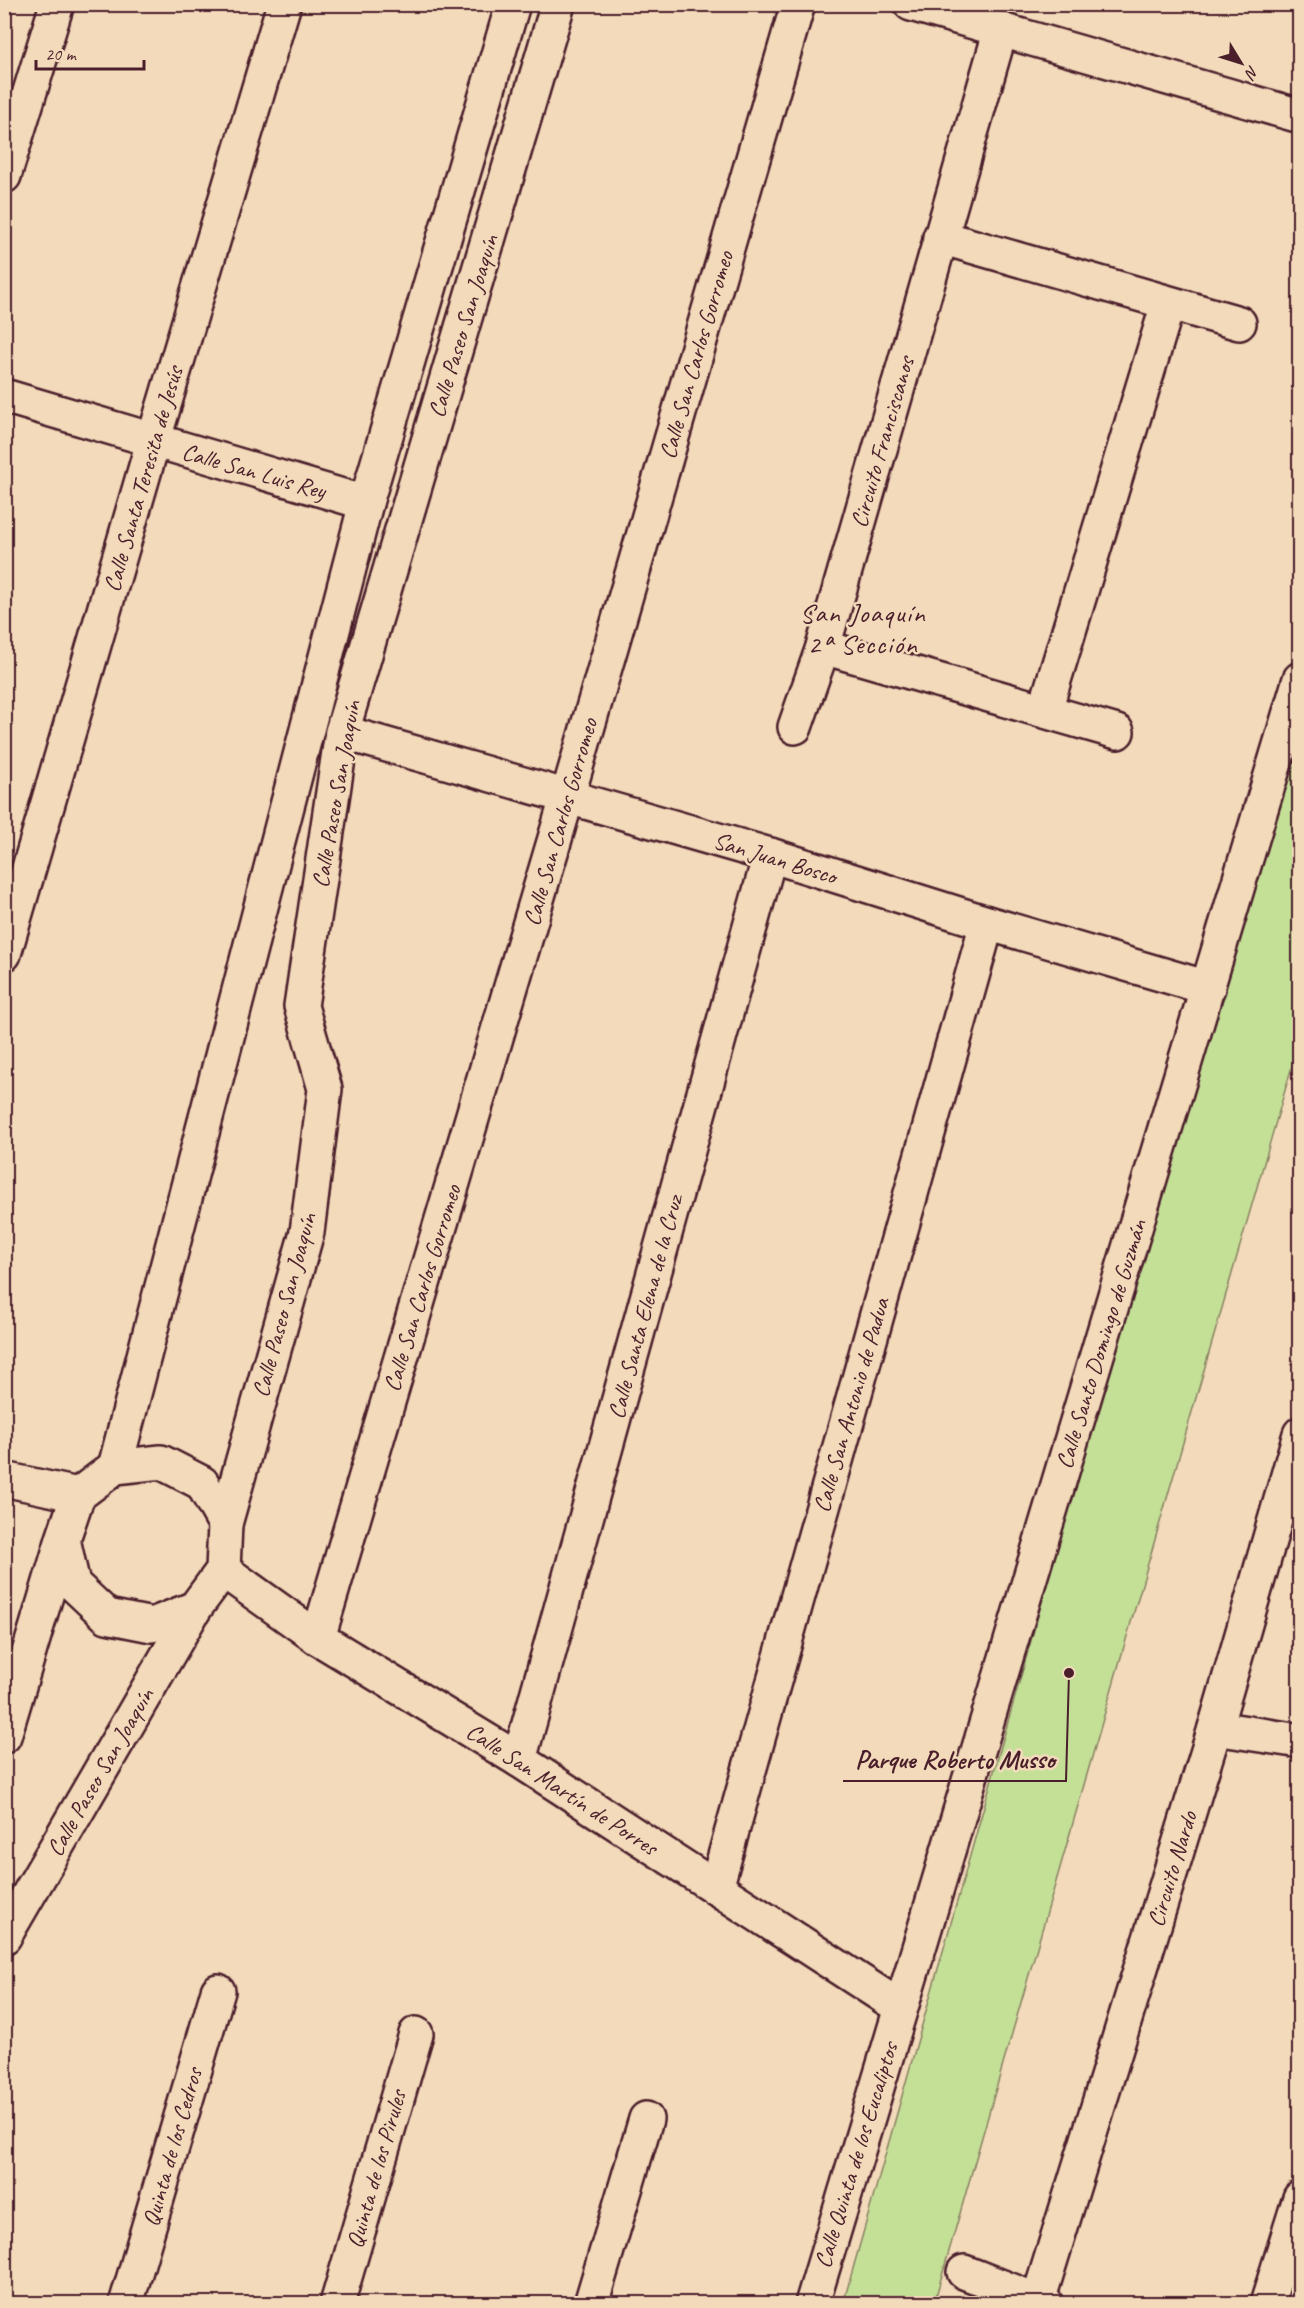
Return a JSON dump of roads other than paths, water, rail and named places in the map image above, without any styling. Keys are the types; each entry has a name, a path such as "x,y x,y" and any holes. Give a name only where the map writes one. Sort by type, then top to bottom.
{"street":[{"path":"4,176 57,4"},
{"name":"Calle Santa Teresita de Jesús","path":"4,954 153,442 284,4"},
{"name":"Calle Paseo San Joaquín","path":"115,1467 366,503 513,4"},
{"name":"Calle Paseo San Joaquín","path":"225,1524 307,1232 325,1089 301,1006 342,732 558,4"},
{"name":"Calle San Carlos Gorromeo","path":"318,1638 567,798 798,4"},
{"path":"910,4 1299,116"},
{"name":"Circuito Franciscanos","path":"795,727 824,646 1001,29"},
{"path":"940,237 1239,323"},
{"path":"1045,710 1168,304"},
{"name":"Calle San Luis Rey","path":"4,396 153,442 366,503"},
{"path":"824,646 1117,732"},
{"name":"Calle Santo Domingo de Guzmán","path":"900,2007 1299,679"},
{"name":"San Juan Bosco","path":"342,732 770,855 987,923 1208,988"},
{"name":"Calle Santa Elena de la Cruz","path":"519,1760 770,855"},
{"name":"Calle San Antonio de Padua","path":"716,1888 987,923"},
{"name":"Circuito Nardo","path":"1042,2302 1215,1728 1299,1434"},
{"path":"4,1736 63,1539 78,1495 115,1467 161,1462 202,1484 225,1524 223,1570 195,1608 152,1625 107,1616 73,1584 63,1539"},
{"path":"4,1479 78,1495"},
{"name":"Calle San Martín de Porres","path":"223,1570 318,1638 519,1760 900,2007"},
{"name":"Calle Paseo San Joaquín","path":"4,1937 195,1608"},
{"path":"1215,1728 1299,1741"},
{"name":"Quinta de los Cedros","path":"126,2304 218,1991"},
{"name":"Calle Quinta de los Eucaliptos","path":"812,2304 900,2007"},
{"name":"Quinta de los Pirules","path":"337,2304 416,2034"},
{"path":"591,2304 646,2119"},
{"path":"1267,2304 1299,2198"},
{"path":"964,2272 1042,2302"}],"place":[{"name":"Parque Roberto Musso","path":"1069,1673"}],"district":[{"name":"San Joaquín 2ª Sección","path":"863,628"}]}
